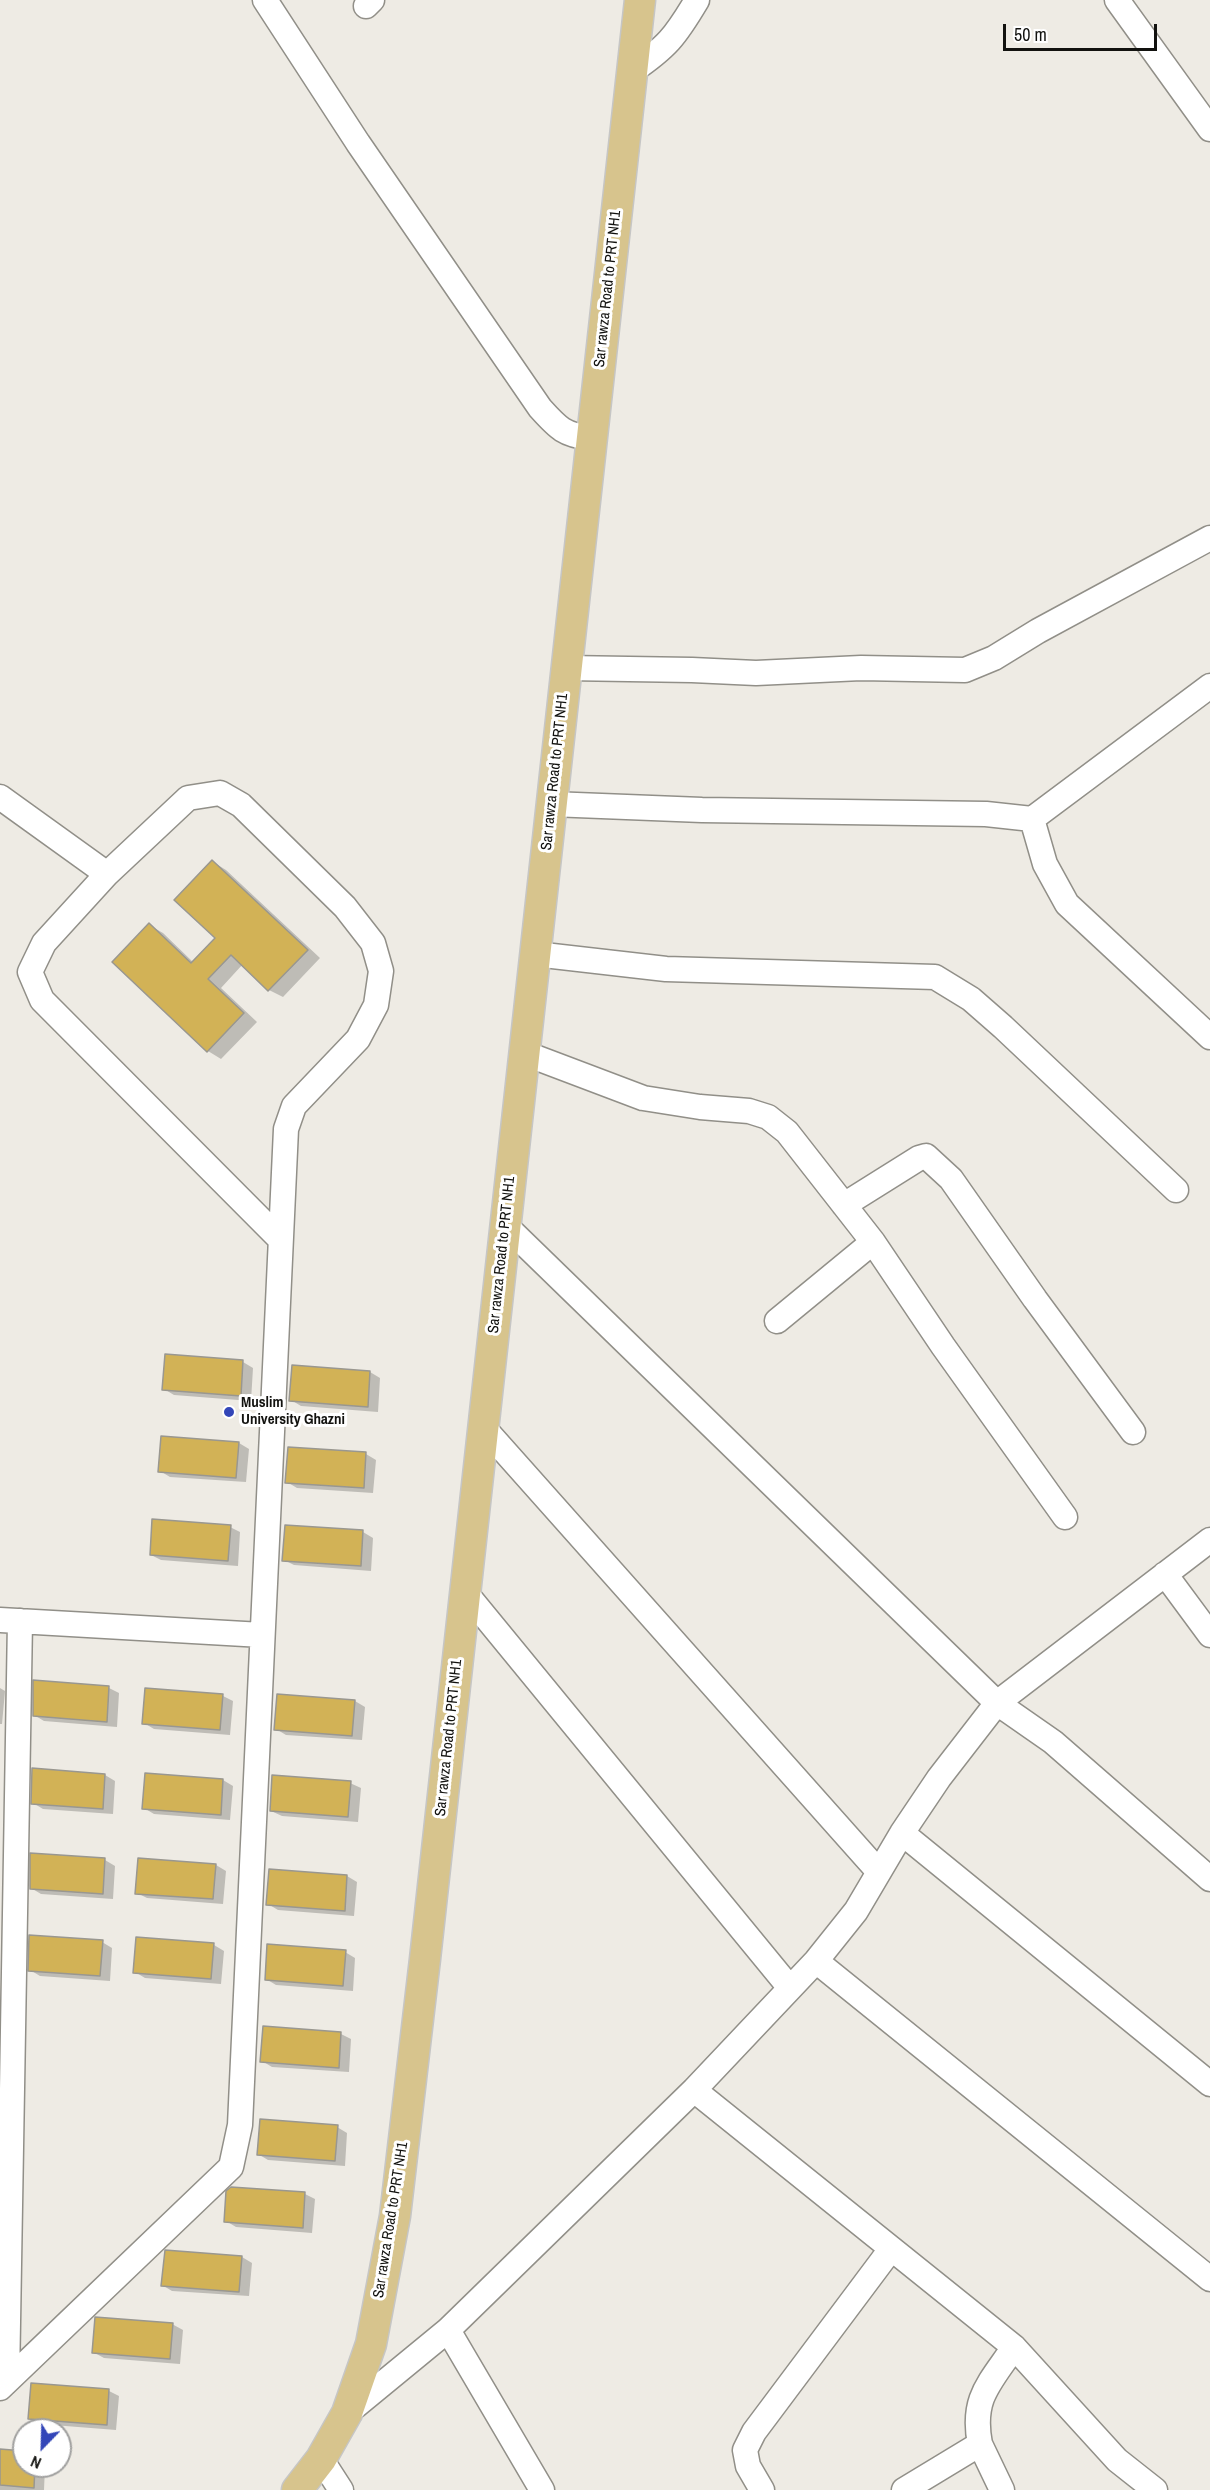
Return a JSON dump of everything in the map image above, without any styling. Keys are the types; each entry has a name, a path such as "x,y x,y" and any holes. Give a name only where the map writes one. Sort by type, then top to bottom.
{"main road":[{"name":"Sar rawza Road to PRT NH1","path":"297,2490 321,2459 346,2413 371,2344 395,2216 427,1948 640,0"}],"street":[{"path":"265,0 358,143 540,408 558,428 573,435 591,438"},
{"path":"632,71 662,50 677,33 697,0"},
{"path":"1117,0 1210,129"},
{"path":"566,668 692,670 756,674 861,668 920,671 965,670 994,658 1038,631 1210,538"},
{"path":"551,804 714,810 986,814 1032,819 1210,686"},
{"path":"2,2383 231,2167 240,2125 286,1129 294,1106 358,1040 376,1005 381,971 373,943 345,906 242,805 220,793 188,798 107,874 44,943 30,972 42,1000 280,1239"},
{"path":"0,796 107,874"},
{"path":"1032,819 1045,864 1067,904 1210,1037"},
{"path":"535,954 666,969 934,977 971,999 1176,1190"},
{"path":"524,1053 644,1098 700,1107 749,1111 768,1117 787,1132 873,1242 956,1365 1065,1517"},
{"path":"844,1204 919,1158 926,1156 933,1161 951,1179 1035,1299 1133,1432"},
{"path":"505,1225 997,1703 1053,1742 1210,1879"},
{"path":"777,1321 873,1242"},
{"path":"483,1426 879,1872"},
{"path":"346,2413 448,2330 694,2090 816,1961 855,1911 902,1833 939,1778 997,1703 1210,1540"},
{"path":"1165,1574 1210,1635"},
{"path":"465,1592 790,1988"},
{"path":"2,2383 10,1620 262,1635"},
{"path":"902,1833 1210,2084"},
{"path":"816,1961 1210,2279"},
{"path":"694,2090 1014,2347 1117,2460 1155,2490"},
{"path":"762,2490 748,2466 745,2450 754,2432 891,2249"},
{"path":"448,2330 542,2490"},
{"path":"1002,2490 980,2444 976,2422 979,2402 1014,2347"},
{"path":"903,2490 980,2444"},
{"path":"321,2459 341,2490"}],"building":[{"path":"212,860 308,950 268,991 231,955 208,979 244,1013 207,1052 112,962 149,923 191,963 215,938 174,900"},
{"path":"165,1354 243,1360 241,1396 162,1390"},
{"path":"292,1365 370,1371 368,1407 289,1401"},
{"path":"161,1436 239,1442 236,1478 158,1472"},
{"path":"288,1447 366,1452 364,1488 285,1483"},
{"path":"152,1519 231,1525 228,1561 150,1555"},
{"path":"285,1525 363,1530 361,1566 282,1561"},
{"path":"33,1680 109,1686 107,1722 33,1716"},
{"path":"145,1688 223,1694 220,1730 142,1724"},
{"path":"277,1694 355,1700 352,1736 274,1730"},
{"path":"32,1768 105,1774 103,1809 31,1804"},
{"path":"145,1773 223,1779 221,1815 142,1809"},
{"path":"272,1775 351,1781 348,1817 270,1811"},
{"path":"30,1853 105,1858 103,1894 30,1889"},
{"path":"138,1858 216,1864 213,1899 135,1894"},
{"path":"269,1869 347,1875 345,1911 266,1905"},
{"path":"29,1935 103,1940 100,1976 28,1971"},
{"path":"136,1937 214,1943 211,1979 133,1973"},
{"path":"267,1944 346,1950 343,1986 265,1980"},
{"path":"263,2026 341,2032 339,2068 260,2062"},
{"path":"260,2119 338,2125 335,2161 257,2155"},
{"path":"231,2187 305,2192 303,2228 224,2222 226,2191"},
{"path":"165,2250 242,2256 239,2292 161,2286"},
{"path":"95,2317 173,2323 170,2359 92,2353"},
{"path":"31,2383 109,2389 107,2425 72,2422 72,2418 28,2418"},
{"path":"0,2449 12,2450 12,2478 34,2478 34,2488 0,2485"}],"place":[{"name":"Muslim University Ghazni","path":"229,1412"}]}
